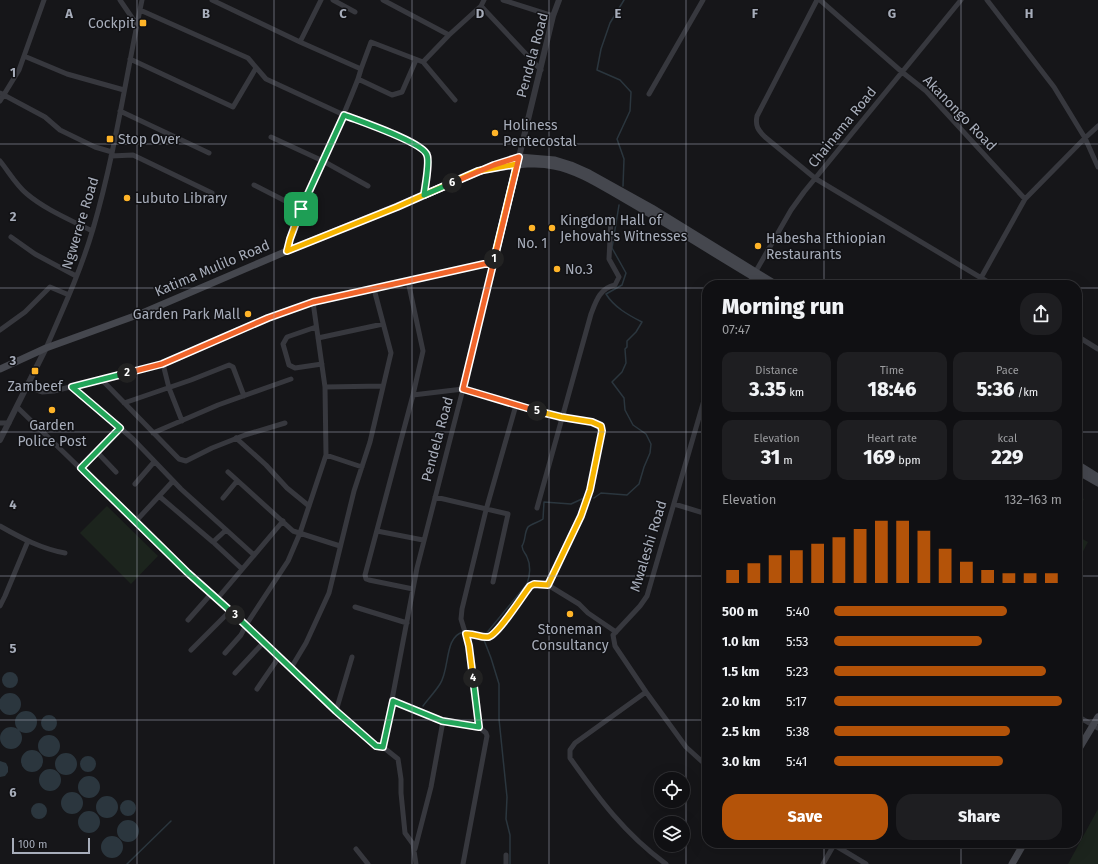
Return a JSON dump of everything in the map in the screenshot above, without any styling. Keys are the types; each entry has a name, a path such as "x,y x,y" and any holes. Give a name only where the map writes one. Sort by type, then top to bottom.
{"main road":[{"name":"Katima Mulilo Road","path":"0,369 46,348 140,314 478,171 494,165 518,161 555,160 589,173 652,208 761,280"},
{"name":"Katima Mulilo Road","path":"754,274 767,280"},
{"path":"1082,467 1098,477"},
{"path":"1082,474 1098,483"},
{"path":"1082,745 1096,727 1098,717"},
{"path":"1012,864 1021,848"}],"street":[{"path":"0,101 2,94 19,70 44,0"},
{"path":"120,0 137,25"},
{"name":"Ngwerere Road","path":"0,440 46,348 69,294 92,231 112,154 142,0"},
{"path":"212,0 300,42 361,68"},
{"path":"300,42 321,0"},
{"path":"333,0 355,12"},
{"path":"383,0 450,34"},
{"path":"423,62 450,34 482,6 484,0"},
{"path":"503,0 553,16"},
{"name":"Pendela Road","path":"383,747 423,540 463,389 553,16 559,0"},
{"path":"649,94 703,0"},
{"path":"819,0 757,116 756,124 759,131 765,138 816,179 984,280"},
{"name":"Akanongo Road","path":"819,0 926,91 1025,199"},
{"name":"Chainama Road","path":"754,274 791,210 804,192 962,0"},
{"path":"987,0 1054,87 1085,138 1098,167"},
{"path":"482,6 540,70"},
{"path":"140,10 248,58 266,79 344,115 414,143 425,150 428,157 424,195"},
{"path":"287,251 301,209 344,115 371,42 423,62 455,100"},
{"path":"24,56 67,74 124,90"},
{"path":"130,59 233,107 256,68"},
{"path":"358,79 392,95 402,92 416,60"},
{"path":"2,94 45,117 60,130 95,147 112,154 133,155 212,193"},
{"path":"120,111 209,153"},
{"path":"981,278 1025,199 1098,126"},
{"path":"271,137 323,161 368,186"},
{"path":"0,161 26,194 42,205 92,231"},
{"path":"254,185 301,209"},
{"path":"537,508 561,417 591,314 598,296 609,286 615,285 619,277 609,259 611,218"},
{"path":"11,237 35,254 76,276"},
{"path":"27,387 42,392 54,391 102,380 162,364 268,318 313,302 484,264 492,264"},
{"path":"751,280 754,274"},
{"path":"408,281 422,351 413,395 365,575 366,578 413,589"},
{"path":"0,330 25,312 50,286 69,294"},
{"path":"291,668 306,643 329,593 354,492 370,442 383,386 390,353 374,289"},
{"path":"225,653 241,635 288,561 300,533 326,455 325,387 313,302"},
{"path":"318,338 383,324"},
{"path":"316,327 288,337 283,344 289,365 291,367 295,368 322,364"},
{"path":"1082,339 1098,349"},
{"path":"162,364 169,388 182,421"},
{"path":"124,403 169,388 229,365 233,367 244,396"},
{"path":"153,433 218,405 291,379"},
{"path":"102,380 153,433 180,459 186,461 236,438 285,423"},
{"path":"325,387 383,386"},
{"path":"72,387 133,439 173,481 254,555"},
{"path":"413,395 463,389 516,405 561,417 592,422 601,426 602,431 590,490 581,516 548,585"},
{"path":"479,727 469,646 461,620 462,609 486,510 516,405"},
{"path":"17,407 211,594 246,625 263,643 336,711 370,742 376,746 383,747 398,759 405,833 414,844 416,864"},
{"name":"Mwaleshi Road","path":"616,632 640,606 647,596 652,583 702,407"},
{"path":"0,423 9,423"},
{"path":"81,468 120,428"},
{"path":"236,438 266,465 287,488 309,506"},
{"path":"96,451 116,472"},
{"path":"326,455 362,467"},
{"path":"135,484 154,462"},
{"path":"228,472 293,531 340,546"},
{"path":"136,522 173,481"},
{"path":"223,498 237,481"},
{"path":"160,496 242,569"},
{"path":"435,497 508,514 493,582"},
{"path":"674,504 702,512"},
{"path":"217,599 283,521"},
{"path":"0,526 28,541 53,551 65,553"},
{"path":"213,542 226,530"},
{"path":"376,530 423,540"},
{"path":"0,606 28,541"},
{"path":"466,634 472,633 486,638 490,636 500,628 530,586 534,584 548,585 579,604 588,613 616,632 613,636 615,646 686,747 702,761"},
{"path":"188,620 211,594"},
{"path":"355,608 407,623"},
{"path":"191,650 230,611"},
{"path":"235,673 263,643"},
{"path":"257,689 279,657"},
{"path":"336,711 352,657"},
{"path":"646,692 575,743 570,750 570,758 607,809 629,834 666,864"},
{"path":"393,701 442,721 479,727 486,733 487,736 463,864"},
{"path":"1082,719 1096,727"},
{"path":"414,852 431,787 442,721"},
{"path":"823,864 831,848"},
{"path":"840,848 866,864"},
{"path":"356,849 368,864"},
{"path":"506,855 506,864"}],"shaded area":[{"path":"107,506 158,556 131,584 80,533"},
{"path":"1082,539 1088,542 1082,553"},
{"path":"10,672 16,674 18,680 16,686 10,688 4,686 2,680 4,674"},
{"path":"10,693 14,694 20,700 20,708 14,714 10,715 6,714 0,708 -1,704 0,700 6,694"},
{"path":"26,711 30,712 36,718 36,726 30,732 26,733 22,732 16,726 15,722 16,718 22,712"},
{"path":"49,715 55,717 57,723 55,729 49,731 43,729 41,723 43,717"},
{"path":"11,727 15,728 21,734 21,742 15,748 11,749 7,748 1,742 0,738 1,734 7,728"},
{"path":"49,735 53,736 59,742 59,750 53,756 49,757 45,756 39,750 38,746 39,742 45,736"},
{"path":"32,750 36,751 42,757 42,765 36,771 32,772 28,771 22,765 21,761 22,757 28,751"},
{"path":"66,753 70,754 76,760 76,768 70,774 66,775 62,774 56,768 55,764 56,760 62,754"},
{"path":"88,756 94,758 96,764 94,770 88,772 82,770 80,764 82,758"},
{"path":"0,761 6,763 8,772 5,776 0,777"},
{"path":"50,769 54,770 60,776 60,784 54,790 50,791 46,790 40,784 39,780 40,776 46,770"},
{"path":"89,776 93,777 99,783 99,791 93,797 89,798 85,797 79,791 78,787 79,783 85,777"},
{"path":"72,792 76,793 82,799 82,807 76,813 72,814 68,813 62,807 61,803 62,799 68,793"},
{"path":"107,796 111,797 117,803 117,811 111,817 107,818 103,817 97,811 96,807 97,803 103,797"},
{"path":"128,800 134,802 136,808 134,814 128,816 122,814 120,808 122,802"},
{"path":"39,803 45,805 47,811 45,817 39,819 33,817 31,811 33,805"},
{"path":"1098,809 1098,864 1068,864 1077,848 1082,848 1082,838"},
{"path":"89,811 93,812 99,818 99,826 93,832 89,833 85,832 79,826 78,822 79,818 85,812"},
{"path":"128,820 132,821 138,827 138,835 132,841 128,842 124,841 118,835 117,831 118,827 124,821"},
{"path":"112,836 116,837 122,843 122,851 116,857 112,858 108,857 102,851 101,847 102,843 108,837"}],"waterway":[{"path":"623,186 624,159 617,139 630,111 631,92 620,80 597,70 601,49 610,23 624,0"},
{"path":"594,498 601,493 627,495 639,484 650,453 651,444 646,434 633,425 625,410 624,398 612,382 622,372 626,363 625,349 627,347 627,341 636,332 642,322 617,307 606,294 622,285 626,273 612,248 619,205"},
{"path":"472,631 485,635 527,584 530,567 522,546 528,527 543,519 544,502 571,504 584,498"},
{"path":"423,706 443,678 448,654 453,640 457,635 463,632"},
{"path":"484,640 499,684 499,719 507,797 506,819 510,835 510,864"},
{"path":"127,864 171,821"}],"place":[{"name":"Cockpit","path":"143,23"},
{"name":"Holiness Pentecostal","path":"495,133"},
{"name":"Stop Over","path":"110,139"},
{"name":"Lubuto Library","path":"127,198"},
{"name":"No. 1","path":"532,228"},
{"name":"Kingdom Hall of Jehovah's Witnesses","path":"552,228"},
{"name":"Habesha Ethiopian Restaurants","path":"758,246"},
{"name":"No.3","path":"557,269"},
{"name":"Garden Park Mall","path":"248,314"},
{"name":"Zambeef","path":"35,371"},
{"name":"Garden Police Post","path":"52,410"},
{"name":"Stoneman Consultancy","path":"570,614"}],"route":[{"path":"301,209 287,251 397,207 424,195 478,171 504,167 517,164 492,264 484,264 313,302 268,318 162,364 72,387 120,428 81,468 188,573 246,625 263,643 336,711 376,746 383,747 393,701 442,721 479,727 469,646 466,634 472,633 486,638 490,636 500,628 530,586 534,584 548,585 581,516 590,490 602,431 601,426 592,422 561,417 463,389 519,157 494,165 424,195 428,157 425,150 414,143 344,115 301,209"}]}
